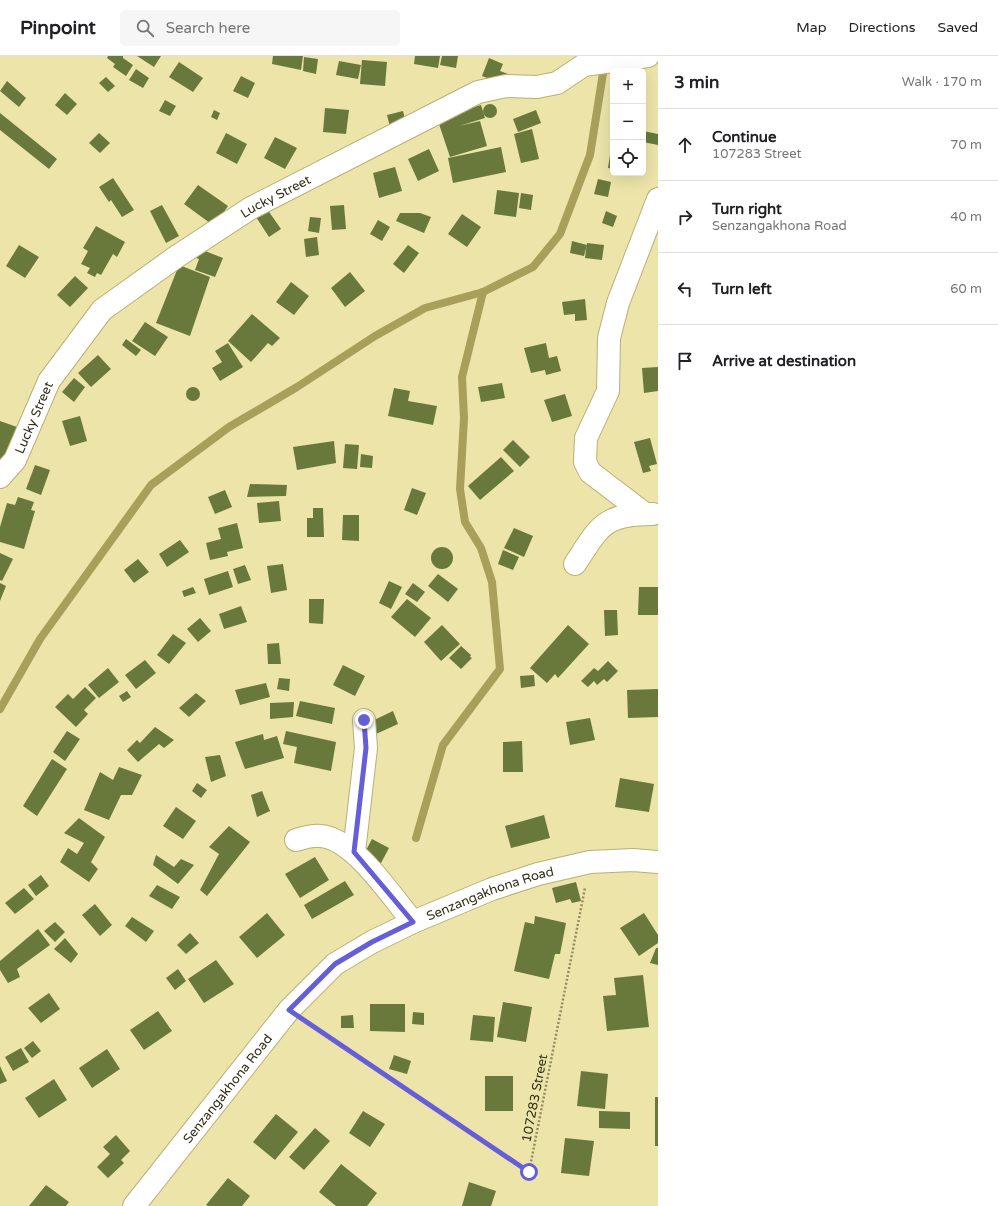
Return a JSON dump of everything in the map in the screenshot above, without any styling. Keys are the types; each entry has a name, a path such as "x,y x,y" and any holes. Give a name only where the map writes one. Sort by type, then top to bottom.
{"street":[{"name":"Lucky Street","path":"0,477 15,460 49,381 102,310 176,257 250,208 478,92 506,86 537,87 557,83 584,65 648,56"},
{"path":"651,514 590,472 585,462 586,438 608,391 610,338 618,303 658,199"},
{"path":"575,564 598,528 612,519 651,514"},
{"path":"354,852 366,748 364,720"},
{"path":"296,840 320,836 337,840 354,852 413,922"},
{"name":"Senzangakhona Road","path":"134,1206 289,1010 335,964 372,942 413,922 492,889 538,874 590,862 633,860 658,862"}],"path":[{"name":"107283 Street","path":"289,1010 529,1172 590,862"}],"building":[{"path":"108,56 123,56 123,58 133,65 126,76 113,67 115,64 107,58"},
{"path":"137,56 161,56 154,67"},
{"path":"273,56 303,56 301,70 272,64"},
{"path":"415,56 440,56 438,68 414,64"},
{"path":"442,56 458,56 456,68 440,65"},
{"path":"304,57 318,59 316,74 303,71"},
{"path":"489,58 503,64 500,71 511,75 507,86 482,76"},
{"path":"362,60 387,62 385,86 360,84"},
{"path":"339,61 361,65 358,79 336,75"},
{"path":"179,62 203,78 193,92 169,77"},
{"path":"136,69 149,78 143,88 129,80"},
{"path":"241,76 255,83 248,98 233,91"},
{"path":"106,77 115,86 108,92 99,83"},
{"path":"7,81 26,98 19,107 0,91"},
{"path":"65,93 77,104 67,115 55,105"},
{"path":"165,100 176,106 170,116 159,111"},
{"path":"490,104 495,106 497,111 495,116 490,118 485,116 483,111 485,106"},
{"path":"481,105 485,118 459,126 480,121 487,146 450,157 437,118"},
{"path":"325,108 349,110 346,134 323,132"},
{"path":"214,110 220,113 217,120 211,117"},
{"path":"536,110 541,123 518,132 513,119"},
{"path":"403,111 406,123 390,127 387,115"},
{"path":"0,113 57,159 49,169 0,130"},
{"path":"532,129 539,159 521,163 514,134"},
{"path":"646,132 658,134 658,145 646,143"},
{"path":"99,133 110,143 100,153 89,143"},
{"path":"226,133 247,144 237,164 216,153"},
{"path":"275,137 297,148 285,169 264,158"},
{"path":"501,147 506,172 453,183 448,158"},
{"path":"429,149 439,171 418,181 408,159"},
{"path":"610,155 610,168 608,168"},
{"path":"395,167 402,191 379,198 373,173"},
{"path":"113,178 134,210 122,217 111,200 109,202 99,187"},
{"path":"598,179 611,182 608,197 594,194"},
{"path":"198,185 228,206 214,226 184,204"},
{"path":"497,190 519,193 516,217 494,214"},
{"path":"521,193 533,195 531,210 519,208"},
{"path":"162,205 179,236 166,243 150,211"},
{"path":"344,205 346,229 332,230 330,206"},
{"path":"267,209 281,229 269,237 256,217"},
{"path":"606,211 617,216 613,227 602,223"},
{"path":"400,213 420,213 431,217 424,233 396,221"},
{"path":"462,214 481,227 467,247 448,234"},
{"path":"310,217 321,218 319,233 308,231"},
{"path":"378,220 390,227 382,241 370,234"},
{"path":"96,226 125,242 117,257 113,254 101,275 97,273 95,277 87,273 90,268 81,264 88,251 83,248"},
{"path":"317,237 319,255 306,257 304,239"},
{"path":"572,241 587,245 584,256 570,253"},
{"path":"587,243 604,245 602,260 585,258"},
{"path":"19,245 39,257 25,278 6,266"},
{"path":"408,245 419,253 404,273 393,264"},
{"path":"200,249 223,258 215,277 195,270 199,259 196,258"},
{"path":"179,265 210,277 190,336 156,323"},
{"path":"350,272 365,291 345,307 331,288"},
{"path":"75,276 88,288 70,307 57,295"},
{"path":"291,282 309,296 294,315 276,302"},
{"path":"585,299 587,320 575,321 575,314 564,315 562,302"},
{"path":"252,314 280,338 272,346 268,343 251,362 228,341"},
{"path":"145,322 168,337 155,356 132,341"},
{"path":"126,339 141,350 136,356 122,345"},
{"path":"228,343 243,367 220,381 212,368 222,362 215,351"},
{"path":"546,343 549,358 557,356 561,371 546,375 545,370 531,373 524,348"},
{"path":"98,355 111,369 91,387 78,373"},
{"path":"658,367 658,391 644,393 642,368"},
{"path":"74,378 85,387 74,402 62,392"},
{"path":"502,383 505,398 481,402 478,387"},
{"path":"190,387 196,387 200,391 200,397 196,401 190,401 186,397 186,391"},
{"path":"394,388 410,391 408,401 437,406 433,425 388,416"},
{"path":"565,394 572,416 552,422 544,400"},
{"path":"80,416 87,441 70,446 62,421"},
{"path":"0,421 17,427 3,462 0,461"},
{"path":"650,438 657,464 649,466 651,471 643,473 634,442"},
{"path":"513,440 530,457 520,467 503,450"},
{"path":"334,441 336,463 297,470 293,447"},
{"path":"345,444 359,445 357,469 343,468"},
{"path":"361,454 373,456 372,468 360,467"},
{"path":"501,457 514,471 480,500 468,486"},
{"path":"35,465 50,470 41,495 26,489"},
{"path":"250,484 287,485 286,496 247,497"},
{"path":"412,488 426,493 417,515 404,510"},
{"path":"225,490 232,507 215,514 208,497"},
{"path":"18,497 34,502 31,510 35,511 24,549 0,542 0,527 7,503 15,505"},
{"path":"279,501 281,521 259,523 257,503"},
{"path":"313,508 323,508 324,537 307,537 307,518 313,518"},
{"path":"343,515 359,515 359,541 342,540"},
{"path":"237,523 243,548 227,552 228,556 210,560 206,543 221,539 218,528"},
{"path":"514,528 533,536 524,557 504,548"},
{"path":"180,540 189,552 167,567 159,554"},
{"path":"442,547 446,548 452,554 452,562 446,568 442,569 438,568 432,562 431,558 432,554 438,548"},
{"path":"503,550 519,557 513,570 498,564"},
{"path":"0,553 13,559 2,581 0,580"},
{"path":"138,559 149,572 134,583 124,570"},
{"path":"283,564 287,590 271,593 267,566"},
{"path":"245,565 251,580 238,584 233,569"},
{"path":"228,571 233,587 209,595 204,579"},
{"path":"438,574 458,589 448,602 428,586"},
{"path":"389,581 402,587 391,609 379,603"},
{"path":"0,583 6,586 0,601"},
{"path":"413,583 425,592 417,602 405,594"},
{"path":"193,587 196,593 184,597 182,591"},
{"path":"639,587 658,587 658,615 638,615"},
{"path":"309,599 324,599 323,624 309,623"},
{"path":"407,599 431,618 415,637 391,617"},
{"path":"241,606 247,622 224,629 219,614"},
{"path":"604,610 617,610 618,635 605,636"},
{"path":"200,618 211,631 198,642 187,629"},
{"path":"442,625 460,644 441,661 424,642"},
{"path":"568,625 589,644 558,678 555,674 547,683 530,668"},
{"path":"173,634 186,643 169,664 157,655"},
{"path":"279,643 281,664 268,664 267,644"},
{"path":"461,646 471,655 470,657 472,658 461,669 449,658"},
{"path":"145,660 156,673 136,689 125,675"},
{"path":"608,661 618,671 607,682 604,679 597,685 594,681 588,687 581,681 594,668 598,671"},
{"path":"343,665 365,676 355,696 333,685"},
{"path":"108,668 119,682 99,698 88,685"},
{"path":"534,675 535,686 521,688 520,676"},
{"path":"279,678 290,679 289,691 277,689"},
{"path":"266,683 270,697 240,705 235,690"},
{"path":"85,687 96,698 84,710 88,714 76,727 55,707 68,694 73,699"},
{"path":"658,689 658,717 628,718 627,690"},
{"path":"127,691 131,697 123,702 119,696"},
{"path":"196,693 206,701 189,717 179,708"},
{"path":"300,701 335,708 332,724 296,716"},
{"path":"294,702 293,717 270,719 270,703"},
{"path":"393,711 398,724 376,734 370,722"},
{"path":"590,718 595,740 570,745 566,722"},
{"path":"155,727 174,740 164,748 159,744 138,762 127,750 137,740 140,743"},
{"path":"67,731 80,739 65,761 53,752"},
{"path":"286,731 336,742 331,771 294,763 297,747 283,744"},
{"path":"263,734 264,740 277,736 284,758 245,769 235,742"},
{"path":"522,741 523,772 503,772 503,742"},
{"path":"220,755 226,776 211,782 205,757"},
{"path":"52,759 67,769 37,816 23,806"},
{"path":"119,767 142,775 132,795 121,795 109,820 84,810 100,772 113,780"},
{"path":"620,778 654,784 649,812 615,807"},
{"path":"197,783 207,790 201,798 192,791"},
{"path":"262,791 270,811 257,817 251,795"},
{"path":"176,807 196,821 183,839 163,826"},
{"path":"544,815 550,838 511,848 505,826"},
{"path":"79,818 105,837 91,862 98,869 89,882 60,862 68,848 77,854 84,843 64,833"},
{"path":"229,826 250,842 207,896 200,890 219,854 209,847"},
{"path":"372,839 389,848 381,863 364,854"},
{"path":"156,855 174,867 181,859 194,865 178,884 153,865"},
{"path":"315,857 329,880 300,898 285,874"},
{"path":"41,875 49,886 36,896 28,885"},
{"path":"345,881 354,895 312,919 304,905"},
{"path":"576,882 581,901 572,903 570,899 556,903 552,888"},
{"path":"157,885 180,897 172,909 149,896"},
{"path":"24,888 34,899 15,914 5,903"},
{"path":"95,904 112,925 100,936 82,915"},
{"path":"267,913 285,935 257,958 239,937"},
{"path":"644,913 658,935 658,943 639,956 620,928"},
{"path":"535,916 566,923 560,954 555,954 549,979 514,971 525,922 534,924"},
{"path":"132,917 154,931 146,942 125,926"},
{"path":"55,922 65,932 55,942 44,931"},
{"path":"38,929 50,945 17,969 20,977 8,983 0,970 0,961"},
{"path":"190,933 199,943 186,954 177,945"},
{"path":"65,938 78,954 71,963 54,949"},
{"path":"656,948 658,948 658,965 650,963"},
{"path":"216,960 234,984 204,1003 188,979"},
{"path":"178,969 186,981 175,990 166,978"},
{"path":"643,975 649,1027 607,1031 603,996 616,995 614,978"},
{"path":"49,993 60,1009 41,1023 28,1008"},
{"path":"503,1002 532,1007 526,1042 497,1037"},
{"path":"370,1004 405,1004 405,1032 370,1031"},
{"path":"158,1011 172,1031 144,1050 130,1030"},
{"path":"413,1012 424,1013 424,1025 412,1024"},
{"path":"353,1015 354,1028 341,1028 341,1016"},
{"path":"473,1015 495,1017 493,1042 470,1040"},
{"path":"33,1041 41,1051 32,1058 24,1048"},
{"path":"21,1048 29,1062 13,1071 5,1057"},
{"path":"107,1049 120,1069 92,1088 79,1068"},
{"path":"394,1055 411,1061 407,1074 389,1069"},
{"path":"0,1066 7,1081 0,1084"},
{"path":"581,1071 608,1074 605,1109 577,1106"},
{"path":"485,1076 513,1076 513,1111 485,1111"},
{"path":"54,1079 67,1100 39,1118 25,1098"},
{"path":"655,1097 658,1097 658,1146 655,1146"},
{"path":"363,1111 385,1124 370,1147 349,1133"},
{"path":"599,1111 630,1112 630,1129 599,1128"},
{"path":"276,1114 298,1132 275,1160 253,1142"},
{"path":"315,1128 330,1141 304,1170 289,1157"},
{"path":"116,1135 130,1151 121,1160 124,1163 108,1178 97,1167 110,1154 103,1147"},
{"path":"565,1138 594,1141 589,1176 561,1173"},
{"path":"341,1164 377,1193 367,1206 336,1206 319,1192"},
{"path":"228,1178 250,1196 242,1206 206,1205"},
{"path":"469,1182 496,1191 491,1206 462,1206"},
{"path":"46,1185 69,1202 66,1206 29,1206"}],"waterway":[{"path":"0,709 40,639 151,485 229,427 297,387 375,336 425,308 483,292 533,267 560,234 590,155 604,67"},
{"path":"416,838 443,745 500,669 492,582 481,548 465,522 460,489 464,418 462,377 483,292"}],"route":[{"path":"364,720 366,748 354,852 413,922 372,942 335,964 289,1010 529,1172"}]}
